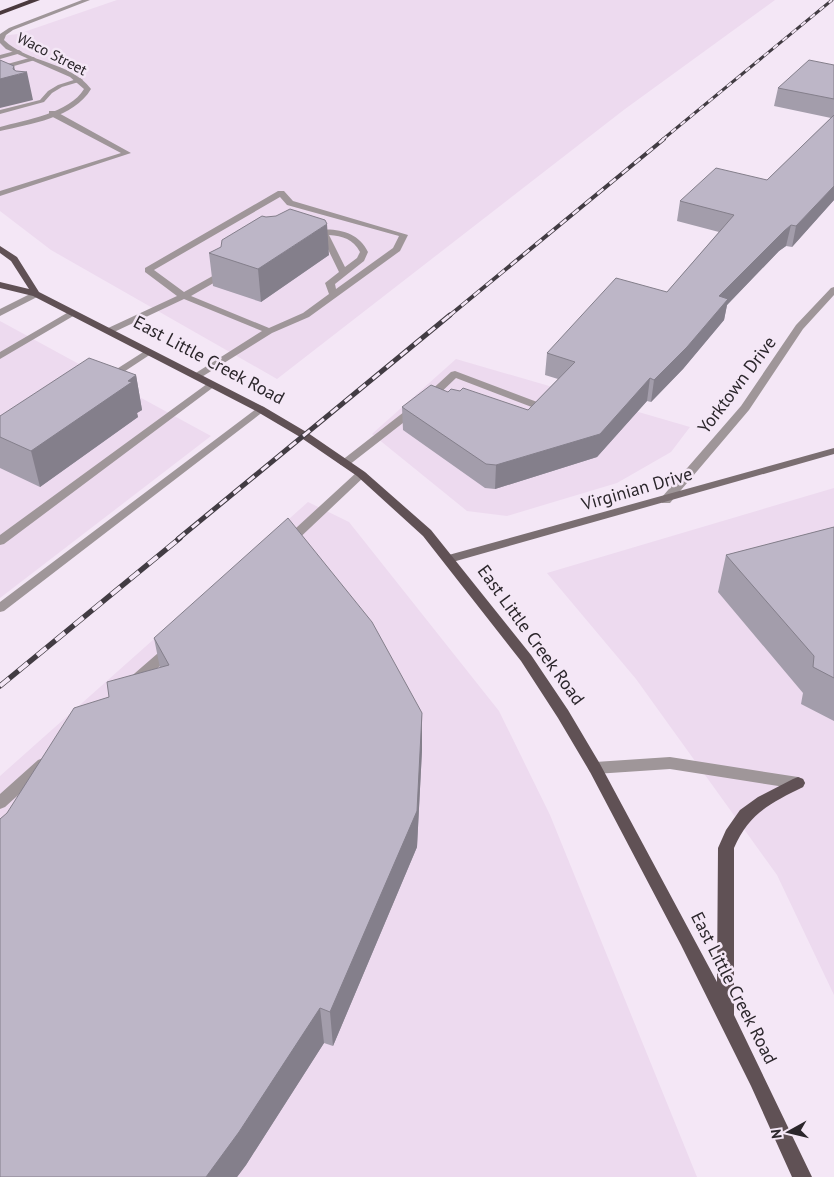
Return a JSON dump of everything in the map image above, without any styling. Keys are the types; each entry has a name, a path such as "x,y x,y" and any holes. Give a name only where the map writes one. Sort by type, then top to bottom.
{"highway":[{"path":"0,13 36,0"}],"main road":[{"path":"0,249 14,259 36,294"},
{"name":"East Little Creek Road","path":"0,285 36,294 260,409 304,435 361,474 427,533 526,658 563,714 595,768 663,893 757,1080 802,1177"},
{"path":"726,1018 726,848 736,823 745,813 767,798 798,783"}],"street":[{"name":"Waco Street","path":"0,129 73,106 86,96 88,89 80,80 19,52 4,44 1,40 3,34 17,26 87,0"},
{"path":"0,57 19,52"},
{"path":"0,68 33,59"},
{"path":"30,98 80,80"},
{"path":"41,93 50,92"},
{"path":"0,112 42,101 50,92"},
{"path":"0,108 10,105"},
{"path":"0,194 128,153 52,113"},
{"path":"196,376 268,331 306,315 397,249 404,235 290,203 281,193 148,270 184,296 268,331"},
{"path":"334,295 330,283 361,259 364,252 362,243 350,235 334,232 311,233 326,237 342,272"},
{"path":"109,331 184,296 221,275"},
{"name":"Yorktown Drive","path":"666,500 745,408 799,327 834,290"},
{"path":"0,313 36,294"},
{"path":"0,356 72,313"},
{"path":"98,384 148,352"},
{"path":"345,463 431,396 455,374 541,407"},
{"path":"0,541 212,384"},
{"path":"0,608 260,409"},
{"name":"Virginian Drive","path":"449,559 666,500 834,451"},
{"path":"280,550 361,474"},
{"path":"125,690 177,643"},
{"path":"0,803 52,756"},
{"path":"595,768 670,763 798,783"}],"shaded area":[{"path":"117,0 775,0 625,109 277,379 51,250 0,211 0,36 18,34"},
{"path":"0,321 211,436 0,598"},
{"path":"456,359 690,427 671,452 617,483 507,516 467,511 372,434"},
{"path":"834,488 834,995 777,875 636,679 547,573"},
{"path":"308,502 349,522 499,711 550,815 697,1177 0,1177 0,776"}],"building":[{"path":"0,60 14,66 13,69 16,71 27,72 0,79"},
{"path":"809,60 834,65 834,99 778,88"},
{"path":"834,115 834,186 796,226 791,225 784,231 719,296 728,299 687,347 654,380 650,378 600,434 496,465 486,464 402,407 431,385 448,392 451,389 460,391 463,388 528,410 575,362 547,353 616,278 667,292 734,215 680,201 716,168 767,180"},
{"path":"290,209 325,220 327,224 258,269 209,253 221,247 222,240 262,216 276,216"},
{"path":"89,358 136,375 128,381 132,382 31,451 0,437 0,416"},
{"path":"288,518 372,622 422,713 417,811 330,1012 320,1008 239,1132 206,1177 0,1177 0,819 7,813 74,708 109,697 107,682 169,665 154,638"},
{"path":"834,527 834,678 813,667 814,656 726,555"}],"railway":[{"path":"662,140 832,0"},
{"path":"449,316 664,139"},
{"path":"178,539 450,315"},
{"path":"0,686 180,538"}]}
